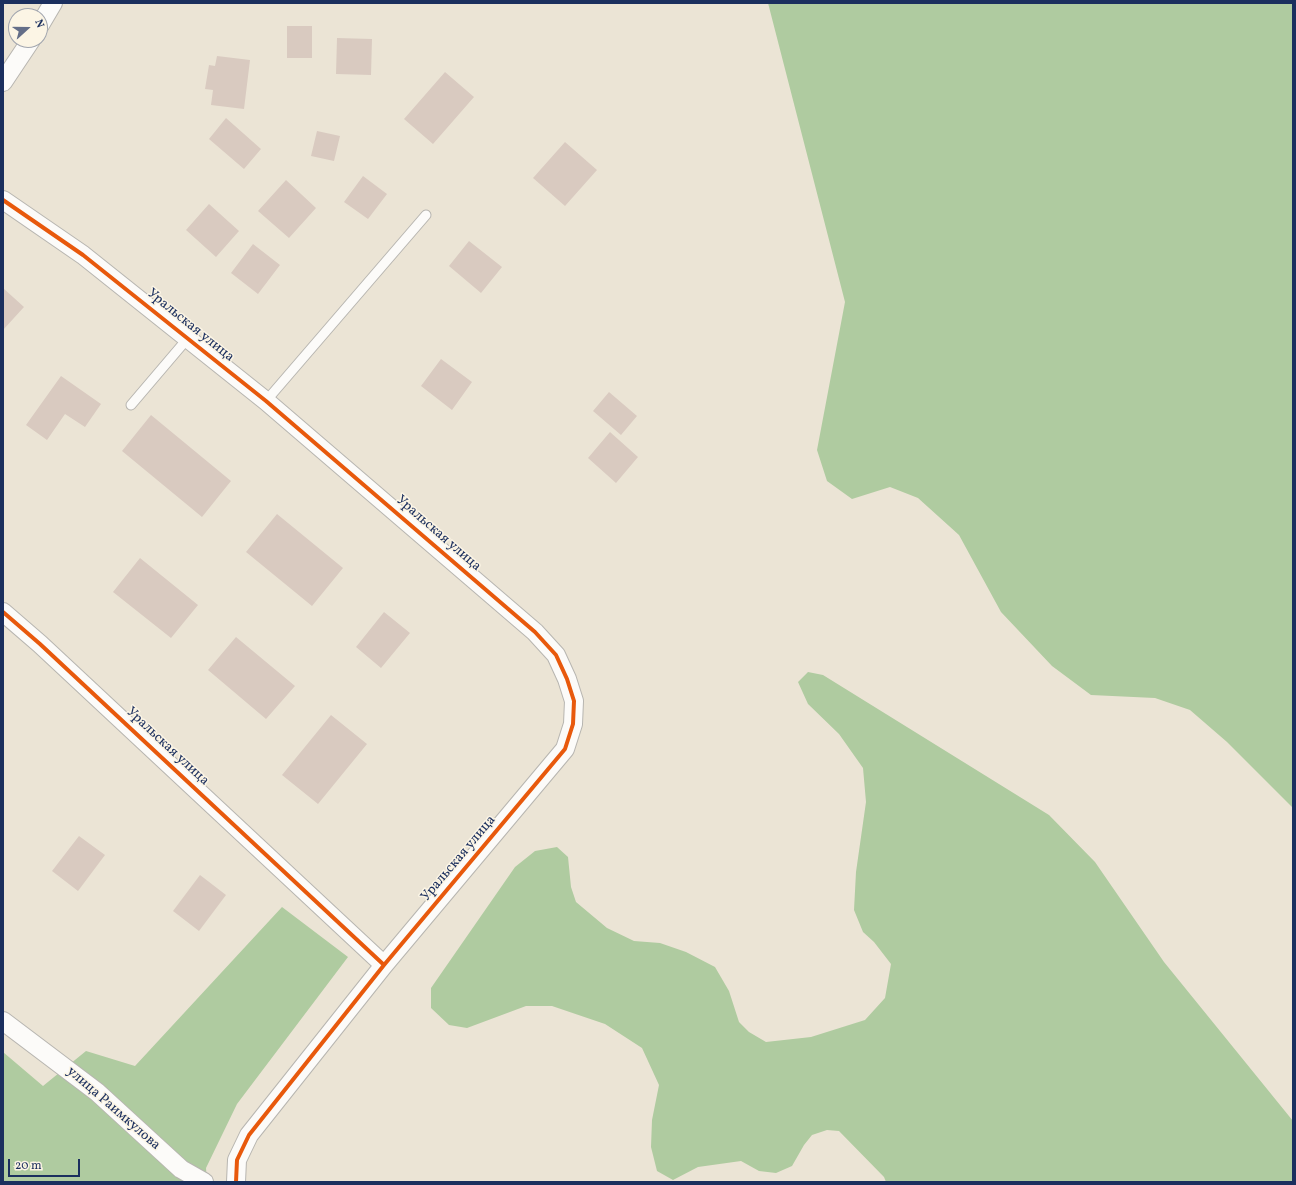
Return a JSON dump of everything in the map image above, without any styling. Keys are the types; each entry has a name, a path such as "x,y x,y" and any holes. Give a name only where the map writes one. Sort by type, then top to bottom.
{"street":[{"path":"3,82 26,48"},
{"name":"Уральская улица","path":"3,200 83,255 266,401 535,632 556,655 567,679 574,702 573,724 566,749 384,965 249,1135 237,1160 236,1182"},
{"name":"Уральская улица","path":"3,612 40,644 384,965"},
{"name":"улица Раимкулова","path":"3,1021 97,1092 181,1169 204,1182"}],"lane":[{"path":"266,401 426,215"},
{"path":"131,405 188,338"}],"green space":[{"path":"768,3 1293,3 1293,808 1227,742 1190,710 1155,698 1091,695 1052,666 1001,612 959,535 918,498 890,487 852,499 827,481 817,450 845,302"},
{"path":"808,672 823,675 1049,815 1095,862 1164,962 1293,1121 1293,1182 886,1182 884,1177 839,1131 827,1130 812,1135 804,1145 792,1166 776,1173 759,1171 741,1161 698,1167 673,1180 657,1171 651,1147 652,1120 659,1085 642,1048 605,1024 552,1006 526,1006 467,1028 449,1025 431,1008 431,988 515,867 535,851 557,847 568,857 571,887 576,902 607,928 634,941 660,943 686,952 715,967 729,991 739,1022 749,1032 766,1042 811,1037 865,1020 885,998 891,964 874,942 863,932 854,910 856,872 866,802 863,768 839,734 808,704 798,682"},
{"path":"282,907 348,957 237,1104 206,1168 207,1182 3,1182 3,1052 43,1086 86,1051 135,1066"}],"building":[{"path":"287,26 312,26 312,58 287,58"},
{"path":"337,38 372,39 371,75 336,74"},
{"path":"217,56 250,60 244,109 211,105 213,90 205,89 209,65 215,66"},
{"path":"445,72 474,97 433,144 404,119"},
{"path":"226,118 261,149 244,169 209,139"},
{"path":"317,131 340,136 334,161 311,156"},
{"path":"565,142 597,170 565,206 533,178"},
{"path":"363,176 387,194 368,219 344,202"},
{"path":"286,180 316,208 289,238 258,211"},
{"path":"209,204 239,231 216,257 186,230"},
{"path":"469,241 502,267 481,293 449,266"},
{"path":"253,244 280,265 258,294 231,273"},
{"path":"3,288 24,307 3,330"},
{"path":"441,359 472,382 452,410 421,386"},
{"path":"61,376 101,404 85,427 65,414 47,440 26,425"},
{"path":"609,392 637,416 621,435 593,411"},
{"path":"151,415 231,481 202,517 122,451"},
{"path":"610,432 638,457 616,483 588,458"},
{"path":"277,514 343,568 312,606 246,552"},
{"path":"140,558 198,605 171,638 113,592"},
{"path":"384,612 410,633 381,668 356,647"},
{"path":"236,637 295,686 266,719 208,670"},
{"path":"331,715 367,744 318,804 282,775"},
{"path":"79,836 105,855 78,891 52,871"},
{"path":"200,875 226,895 199,931 173,911"}],"cycle path":[{"path":"3,200 83,255 266,401 535,632 556,655 567,679 574,701 573,724 565,749 384,965 249,1135 237,1160 236,1182"},
{"path":"3,612 40,644 384,965"}]}
